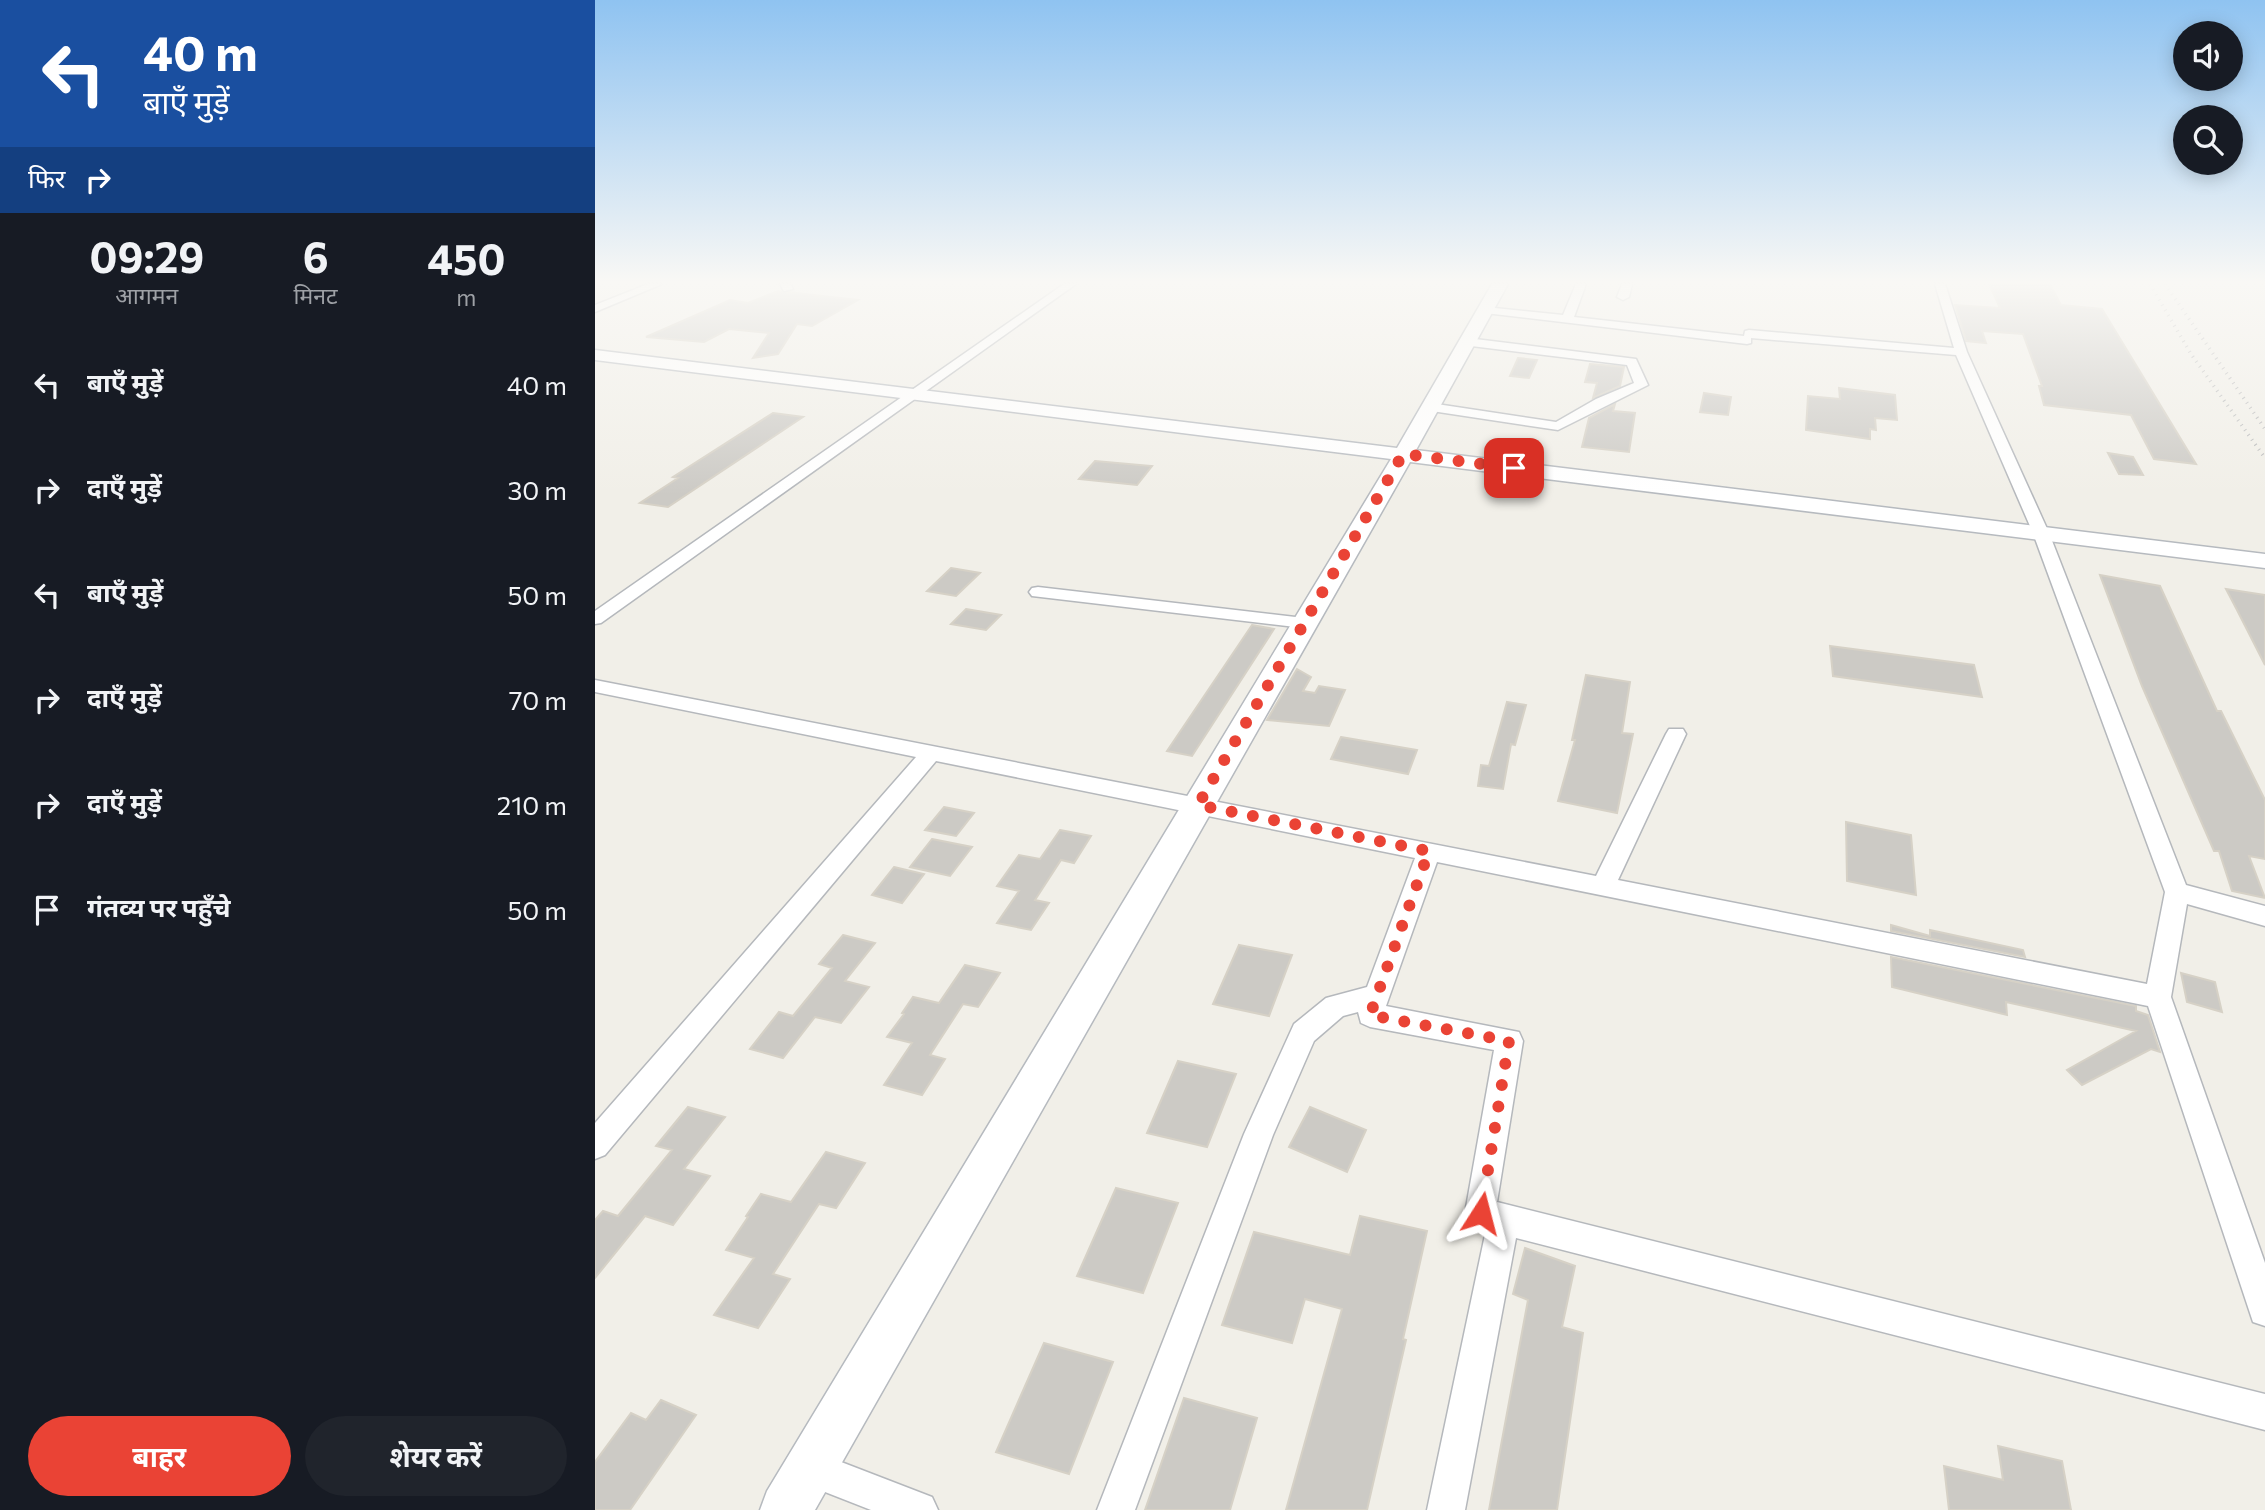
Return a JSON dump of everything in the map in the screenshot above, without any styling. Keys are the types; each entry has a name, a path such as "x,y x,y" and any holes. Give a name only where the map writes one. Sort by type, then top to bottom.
{"street":[{"path":"595,619 970,354"},
{"path":"786,1510 1460,354"},
{"path":"1430,407 1558,426 1601,402 1641,386 1632,362 1570,354"},
{"path":"1962,354 2041,533 2177,892 2158,997 2265,1310"},
{"path":"595,355 2265,561"},
{"path":"1038,592 1304,623"},
{"path":"595,686 2158,997"},
{"path":"1603,886 1676,734"},
{"path":"595,1144 932,752"},
{"path":"1429,851 1370,1015 1509,1041 1481,1213 2265,1412"},
{"path":"2177,892 2265,916"},
{"path":"1117,1510 1254,1146 1304,1033 1335,1006 1376,996"},
{"path":"1446,1510 1504,1219"},
{"path":"810,1468 919,1510"}],"building":[{"path":"755,354 775,354 753,358"},
{"path":"2030,354 2130,354 2196,464 2154,459 2131,415 2044,405 2039,386 2042,386"},
{"path":"1518,358 1537,360 1529,378 1510,376"},
{"path":"1590,364 1624,367 1620,386 1593,398 1597,383 1585,382"},
{"path":"1839,388 1895,395 1897,420 1875,418 1876,430 1870,429 1870,439 1806,430 1808,396 1840,399"},
{"path":"1704,393 1731,397 1728,415 1700,412"},
{"path":"1615,404 1613,411 1635,413 1629,452 1582,447 1589,418"},
{"path":"773,413 803,417 668,507 640,503 678,478 673,477"},
{"path":"2108,453 2133,457 2143,475 2119,474"},
{"path":"1095,461 1152,466 1137,485 1079,479"},
{"path":"951,568 980,573 956,596 927,591"},
{"path":"2100,575 2160,586 2217,711 2221,711 2265,800 2265,859 2249,856 2265,898 2232,891 2219,851 2214,851 2142,686"},
{"path":"2226,589 2265,595 2265,665 2237,610"},
{"path":"966,609 1001,615 986,630 951,624"},
{"path":"1252,625 1274,629 1192,756 1167,751"},
{"path":"1830,646 1974,665 1982,697 1833,676"},
{"path":"1297,669 1311,677 1303,691 1315,693 1319,686 1345,690 1329,726 1267,720"},
{"path":"1586,675 1630,682 1622,733 1633,734 1617,813 1558,801 1575,740 1572,740"},
{"path":"1507,702 1526,705 1515,745 1511,744 1503,789 1478,786 1481,765 1489,766"},
{"path":"1341,737 1417,750 1408,774 1331,759"},
{"path":"944,807 974,813 956,836 925,830"},
{"path":"1846,822 1911,835 1916,895 1847,881"},
{"path":"1060,830 1091,836 1074,863 1061,860 1035,900 1049,903 1031,930 997,923 1019,891 997,886 1019,855 1040,859"},
{"path":"932,839 972,847 950,876 910,867"},
{"path":"894,867 924,874 902,903 872,895"},
{"path":"1891,925 1930,936 1930,930 2023,950 2025,957 1891,931"},
{"path":"843,935 875,943 845,981 869,987 841,1023 815,1017 783,1058 750,1049 779,1012 793,1016 832,968 819,964"},
{"path":"1239,945 1292,955 1269,1016 1213,1004"},
{"path":"1891,957 2136,1006 2136,1011 2148,1015 2160,1052 2151,1049 2082,1085 2067,1070 2136,1031 2006,1002 2007,1015 1892,987"},
{"path":"965,965 1000,973 978,1007 963,1004 930,1055 945,1059 922,1095 884,1085 912,1043 887,1037 904,1014 902,1013 913,997 939,1003"},
{"path":"2181,973 2215,982 2222,1012 2187,1002"},
{"path":"1178,1061 1236,1074 1207,1147 1147,1133"},
{"path":"688,1107 725,1117 684,1169 710,1176 673,1225 645,1216 595,1278 595,1220 603,1211 618,1216 672,1150 656,1146"},
{"path":"1310,1107 1366,1130 1347,1172 1289,1147"},
{"path":"826,1152 865,1163 836,1208 819,1204 773,1274 790,1279 758,1328 714,1315 754,1258 726,1250 761,1194 791,1202"},
{"path":"1116,1188 1178,1203 1143,1293 1077,1276"},
{"path":"1360,1216 1427,1231 1403,1339 1406,1340 1367,1510 1286,1510 1342,1309 1305,1299 1292,1343 1222,1325 1254,1232 1350,1255"},
{"path":"1525,1248 1575,1266 1562,1327 1583,1333 1557,1510 1489,1510 1528,1300 1513,1294"},
{"path":"1044,1343 1113,1362 1069,1474 996,1452"},
{"path":"1184,1398 1257,1418 1230,1510 1145,1510"},
{"path":"661,1400 696,1415 630,1510 595,1510 595,1462 631,1413 646,1420"},
{"path":"1998,1446 2062,1461 2071,1510 1949,1510 1944,1466 2003,1480"}],"railway":[{"path":"2191,354 2265,458"},
{"path":"2214,354 2265,429"}],"route":[{"path":"1481,1213 1509,1041 1370,1015 1429,851 1198,805 1403,454 1514,468"}]}
